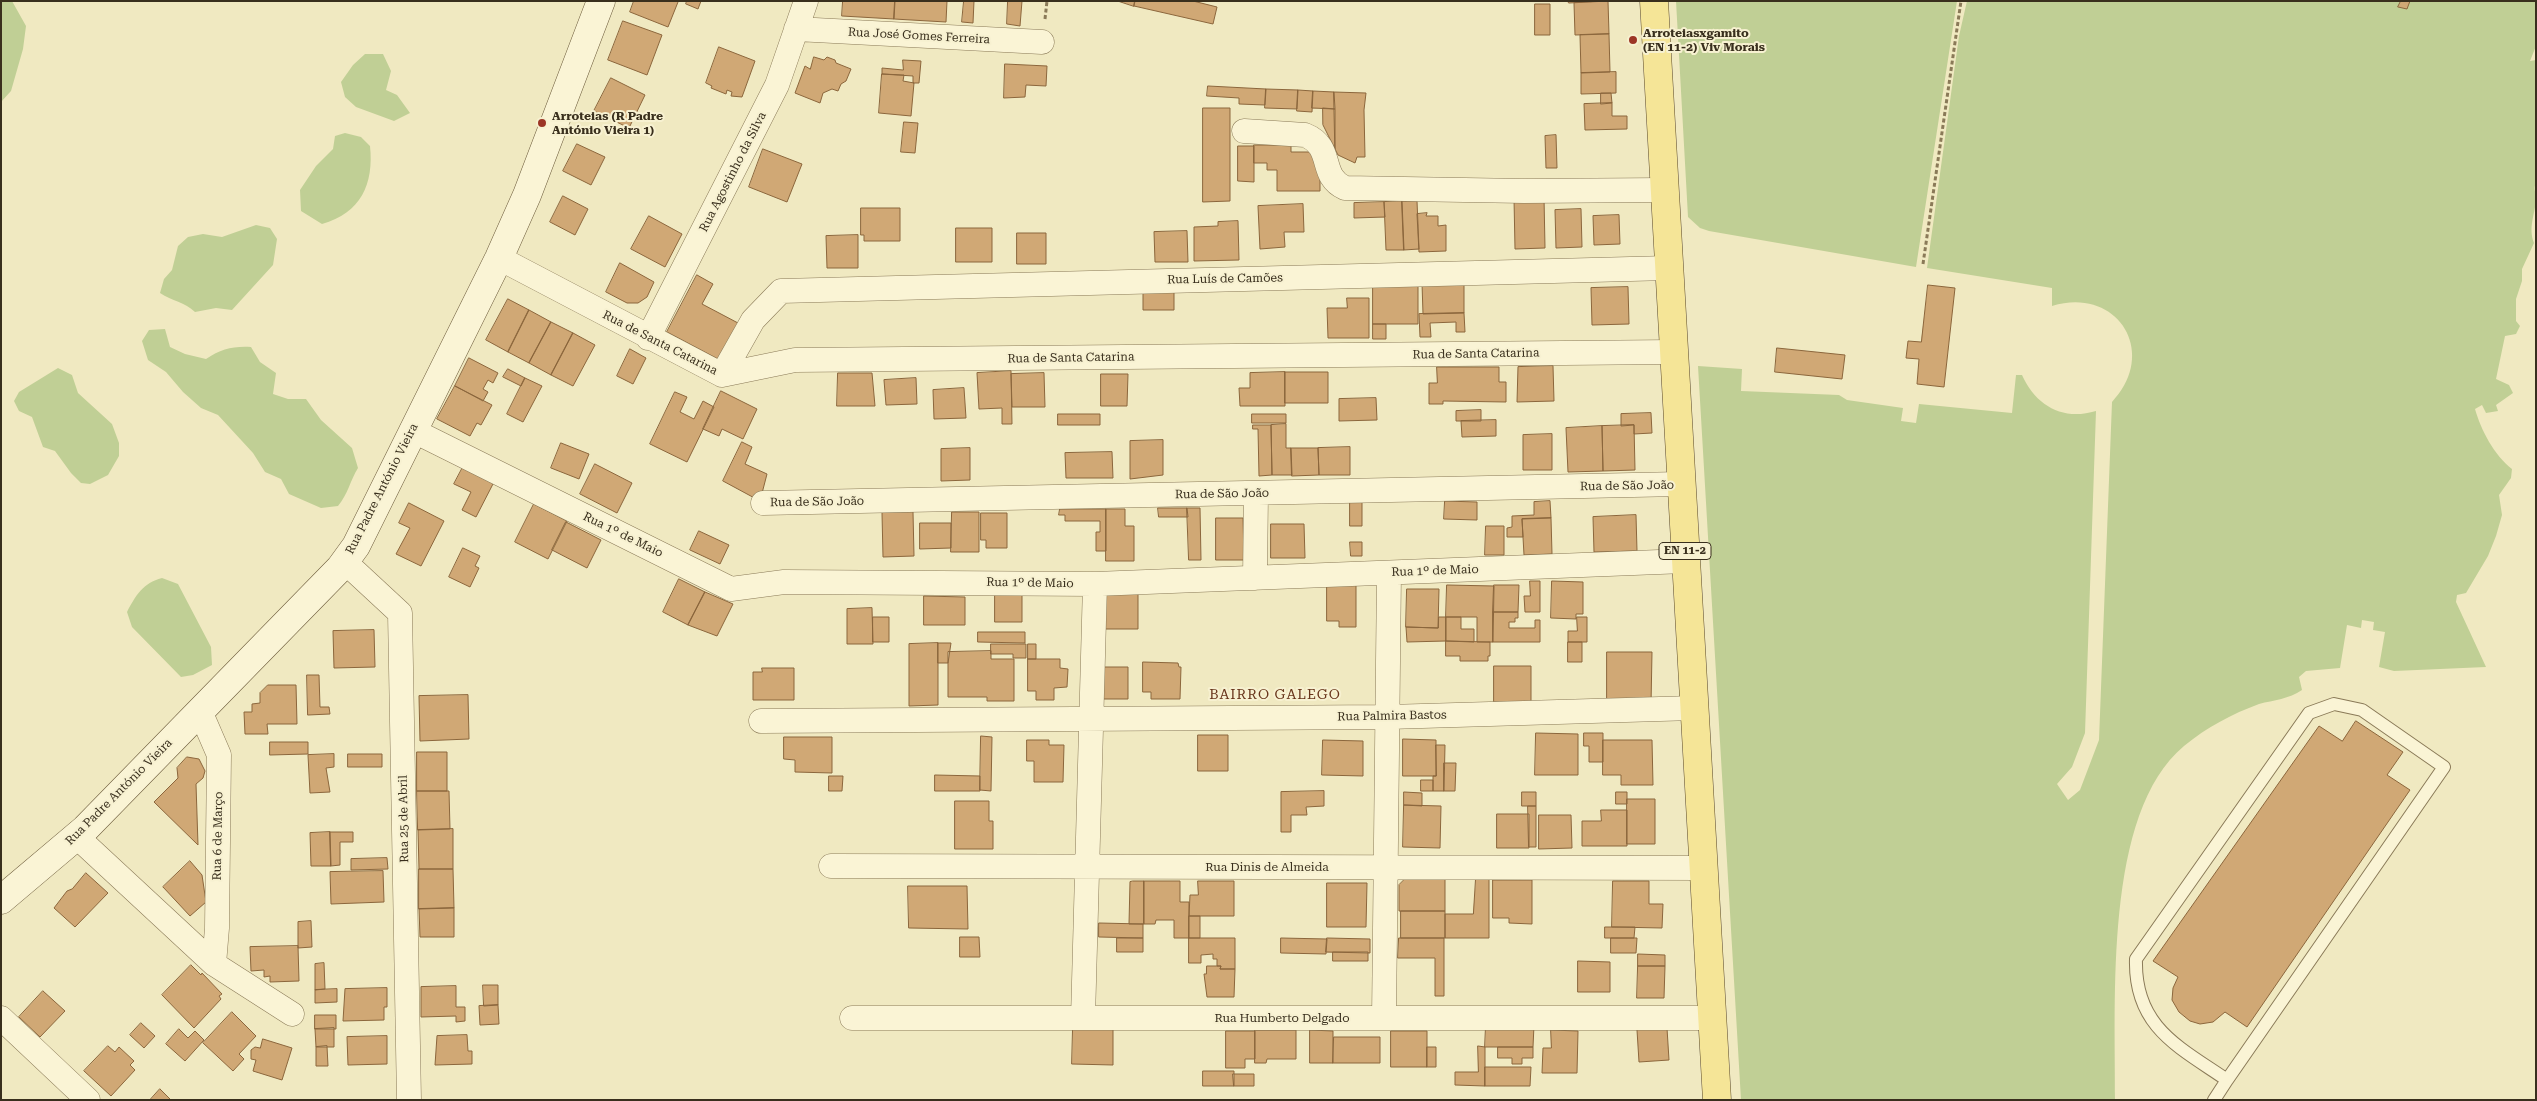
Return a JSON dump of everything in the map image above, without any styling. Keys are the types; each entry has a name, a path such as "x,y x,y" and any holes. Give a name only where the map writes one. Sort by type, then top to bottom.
{"main road":[{"name":"EN 11-2","path":"1654,1 1717,1100"}],"street":[{"name":"Rua Padre António Vieira","path":"1,900 76,836 200,712 345,562 356,546 499,258 527,195 600,1"},
{"name":"Rua Agostinho da Silva","path":"648,338 777,85 806,1"},
{"name":"Rua José Gomes Ferreira","path":"796,29 1042,42"},
{"path":"1244,132 1305,135 1314,139 1320,144 1332,179 1345,188 1524,192 1664,190"},
{"name":"Rua de Santa Catarina","path":"499,258 648,338 722,375 795,360 1673,352"},
{"name":"Rua Luís de Camões","path":"722,375 752,320 781,290 1669,268"},
{"name":"Rua 1º de Maio","path":"412,430 731,589 784,582 1094,584 1685,561"},
{"name":"Rua de São João","path":"763,503 1681,484"},
{"path":"1255,578 1256,493"},
{"name":"Rua 25 de Abril","path":"345,562 400,613 409,1100"},
{"path":"1384,1018 1389,573"},
{"path":"1083,1018 1089,719 1094,584"},
{"name":"Rua Palmira Bastos","path":"761,721 1388,717 1694,708"},
{"name":"Rua 6 de Março","path":"200,712 219,755 217,928 214,964"},
{"path":"76,836 214,964 292,1014"},
{"name":"Rua Dinis de Almeida","path":"832,866 1703,868"},
{"path":"1,1018 88,1100"},
{"name":"Rua Humberto Delgado","path":"852,1018 1711,1018"}],"lane":[{"path":"2214,1100 2228,1080 2444,766 2362,710 2334,704 2309,713 2136,959 2136,977 2152,1022 2171,1041 2228,1080"}],"path":[{"path":"1923,264 1961,1"}],"green space":[{"path":"1,1 12,1 26,26 23,49 11,91 1,102"},
{"path":"1676,1 1957,1 1916,267 1709,231 1700,228 1688,217"},
{"path":"1967,1 2536,1 2536,46 2530,61 2536,60 2536,199 2532,221 2534,243 2522,269 2522,281 2516,299 2516,321 2520,326 2516,334 2505,336 2496,379 2509,385 2513,393 2496,405 2498,411 2486,413 2482,405 2475,409 2489,442 2499,457 2512,469 2511,478 2499,495 2502,515 2488,556 2466,593 2457,595 2456,602 2486,667 2394,671 2379,667 2385,632 2373,630 2374,622 2362,620 2361,628 2347,625 2340,668 2306,671 2299,677 2302,690 2297,693 2259,704 2211,727 2184,746 2158,776 2139,816 2127,862 2120,911 2116,963 2115,1100 1741,1100 1698,366 1742,369 1741,391 1839,395 1847,400 1903,408 1901,421 1916,423 1919,404 2012,413 2016,375 2022,375 2035,395 2052,408 2072,414 2096,411 2085,733 2072,767 2057,784 2068,800 2080,790 2099,740 2112,402 2126,383 2132,364 2131,345 2124,328 2112,315 2096,306 2075,302 2052,306 2052,288 1927,268 1959,36"},
{"path":"365,54 383,54 391,71 386,90 397,95 410,113 394,121 356,107 345,97 341,82 353,65"},
{"path":"345,133 361,137 370,146 370,173 362,195 355,205 347,213 322,224 301,211 300,190 316,166 333,149 335,136"},
{"path":"256,225 270,228 277,239 273,265 232,310 216,308 195,312 160,293 164,279 172,270 178,246 188,237 203,234 222,237"},
{"path":"165,329 170,347 185,354 206,359 227,349 251,347 260,362 276,373 273,394 288,399 306,399 321,420 352,448 358,468 338,506 321,508 289,494 281,479 265,472 253,453 218,415 201,408 183,392 166,372 148,360 142,341 149,330"},
{"path":"58,368 72,375 78,393 112,424 119,443 119,456 108,475 90,484 81,483 55,451 43,447 32,417 19,411 14,401 19,392"},
{"path":"162,578 178,584 211,647 212,665 193,675 181,677 132,627 127,612 145,586"}],"building":[{"path":"634,1 678,2 668,27 630,12"},
{"path":"687,1 701,1 698,9 686,4"},
{"path":"843,1 895,1 894,19 842,16"},
{"path":"895,1 947,1 946,22 894,19"},
{"path":"964,1 974,1 973,23 962,22"},
{"path":"1008,1 1022,1 1020,26 1007,24"},
{"path":"1118,1 1135,1 1134,6"},
{"path":"1135,1 1193,1 1217,7 1213,24 1134,6"},
{"path":"1568,1 1608,1 1569,3"},
{"path":"1608,1 1609,34 1575,35 1574,3"},
{"path":"2401,1 2410,1 2407,9 2398,7"},
{"path":"1535,4 1550,4 1550,35 1535,35"},
{"path":"623,21 662,35 647,75 608,60"},
{"path":"1609,34 1610,72 1581,73 1580,35"},
{"path":"719,47 755,61 742,97 731,96 732,92 727,90 726,94 711,88 712,86 706,83"},
{"path":"814,57 824,60 827,57 851,69 846,81 841,84 838,91 832,89 823,93 820,103 795,93 805,66 810,69"},
{"path":"903,60 921,61 919,83 913,83 913,76 882,74 882,68 903,70"},
{"path":"1005,64 1047,66 1046,86 1026,85 1025,97 1004,98"},
{"path":"1616,72 1616,93 1581,94 1581,73"},
{"path":"882,74 904,75 903,81 914,83 911,116 879,113"},
{"path":"611,78 645,95 629,128 594,111"},
{"path":"1208,86 1266,89 1265,105 1239,104 1239,98 1207,96"},
{"path":"1266,89 1298,90 1297,109 1265,108"},
{"path":"1298,90 1313,91 1312,112 1297,111"},
{"path":"1313,91 1334,92 1335,109 1312,108"},
{"path":"1334,92 1366,93 1364,110 1365,157 1357,157 1355,163 1338,155 1335,149"},
{"path":"1601,93 1611,93 1612,103 1601,104"},
{"path":"1612,103 1612,116 1627,116 1627,129 1585,130 1584,104"},
{"path":"1203,108 1230,108 1230,201 1203,202"},
{"path":"1323,108 1335,109 1335,149 1323,125"},
{"path":"904,122 918,123 915,153 901,152"},
{"path":"1556,135 1557,168 1546,168 1545,136"},
{"path":"577,144 605,157 591,185 563,171"},
{"path":"1254,145 1291,145 1291,152 1320,152 1320,191 1277,191 1277,170 1267,170 1267,163 1254,163"},
{"path":"1238,146 1254,146 1254,182 1238,181"},
{"path":"763,149 802,164 787,202 749,187"},
{"path":"563,196 588,209 575,235 550,222"},
{"path":"1544,197 1545,248 1515,249 1514,198"},
{"path":"1402,201 1404,250 1386,250 1384,202"},
{"path":"1402,201 1417,201 1419,249 1404,250"},
{"path":"1384,202 1385,217 1354,218 1354,203"},
{"path":"1303,204 1304,232 1284,232 1285,247 1260,249 1258,206"},
{"path":"861,208 900,208 900,241 864,241 864,235 861,235"},
{"path":"1581,209 1582,247 1556,248 1555,210"},
{"path":"1427,213 1426,216 1438,216 1438,226 1446,225 1446,251 1419,252 1417,214"},
{"path":"1619,215 1620,244 1594,245 1593,216"},
{"path":"649,216 682,234 665,267 631,249"},
{"path":"1238,221 1239,260 1194,261 1194,227 1218,226 1218,222"},
{"path":"956,228 992,228 992,262 956,262"},
{"path":"1187,231 1188,262 1155,262 1154,232"},
{"path":"1017,233 1046,233 1046,264 1017,264"},
{"path":"858,235 858,268 827,268 826,236"},
{"path":"620,263 654,282 647,297 638,303 627,303 606,292"},
{"path":"697,275 713,284 702,304 738,323 718,359 667,332"},
{"path":"1464,282 1464,313 1423,314 1422,283"},
{"path":"1373,284 1418,284 1418,324 1373,324"},
{"path":"1928,285 1955,288 1944,387 1917,384 1919,359 1906,358 1908,341 1921,342"},
{"path":"1628,287 1629,324 1592,325 1591,288"},
{"path":"1174,288 1174,310 1143,310 1143,289"},
{"path":"1347,298 1369,298 1369,338 1328,338 1327,308 1347,308"},
{"path":"508,299 529,310 508,352 486,340"},
{"path":"529,310 551,322 529,363 508,352"},
{"path":"1464,313 1465,332 1456,332 1456,322 1430,323 1431,337 1420,337 1419,314"},
{"path":"551,322 573,333 551,375 529,363"},
{"path":"1373,324 1386,324 1386,339 1373,339"},
{"path":"573,333 595,345 573,386 551,375"},
{"path":"1777,348 1845,355 1842,379 1775,372"},
{"path":"630,349 646,358 633,384 617,376"},
{"path":"469,358 498,373 493,383 488,380 483,389 488,392 483,401 455,386"},
{"path":"1553,366 1554,401 1517,402 1518,367"},
{"path":"1437,367 1499,367 1499,382 1506,382 1506,402 1443,401 1443,404 1429,404 1429,383 1437,383"},
{"path":"508,369 525,378 521,386 503,377"},
{"path":"1011,371 1012,424 1002,424 1002,408 979,409 977,373"},
{"path":"1285,372 1285,406 1240,406 1239,388 1250,388 1250,373"},
{"path":"1285,372 1328,372 1328,403 1285,403"},
{"path":"838,373 872,373 875,406 837,406"},
{"path":"1044,373 1045,407 1012,407 1011,374"},
{"path":"1101,374 1128,374 1127,406 1101,406"},
{"path":"525,378 542,386 523,422 507,414"},
{"path":"916,378 917,404 886,405 884,380"},
{"path":"455,386 492,405 481,425 477,423 470,436 437,419"},
{"path":"964,388 966,418 934,419 933,390"},
{"path":"721,391 757,409 743,439 722,429 719,436 703,429"},
{"path":"675,392 687,397 680,412 694,419 703,401 714,407 687,462 650,444"},
{"path":"1376,398 1377,420 1339,421 1339,399"},
{"path":"1481,410 1481,421 1456,421 1456,411"},
{"path":"1651,413 1652,433 1634,434 1634,425 1621,426 1621,414"},
{"path":"1058,414 1100,414 1100,425 1058,425"},
{"path":"1252,414 1286,414 1286,423 1252,423"},
{"path":"1496,420 1496,436 1462,437 1461,421"},
{"path":"1286,424 1286,448 1291,448 1292,475 1272,475 1271,425"},
{"path":"1253,425 1271,425 1272,475 1259,476 1258,429 1253,429"},
{"path":"1634,425 1635,470 1603,471 1602,426"},
{"path":"1602,426 1603,471 1568,472 1566,428"},
{"path":"1552,434 1552,470 1523,470 1523,435"},
{"path":"1163,440 1163,475 1130,479 1130,441"},
{"path":"742,442 752,447 745,464 767,474 760,501 723,481"},
{"path":"561,443 589,454 579,479 551,468"},
{"path":"1350,447 1350,475 1319,475 1318,448"},
{"path":"970,448 970,480 941,481 941,449"},
{"path":"1291,448 1318,448 1319,475 1292,476"},
{"path":"1112,452 1113,478 1066,478 1065,453"},
{"path":"595,464 632,483 617,513 580,494"},
{"path":"463,467 494,482 476,517 462,510 471,492 454,484"},
{"path":"1445,501 1477,502 1477,520 1444,519"},
{"path":"1550,501 1551,518 1522,519 1523,537 1507,537 1507,528 1512,527 1512,516 1534,515 1534,502"},
{"path":"1350,502 1362,502 1362,526 1350,526"},
{"path":"409,503 444,521 421,566 396,554 410,528 399,523"},
{"path":"534,504 567,521 548,559 515,542"},
{"path":"1158,508 1187,508 1188,517 1159,517"},
{"path":"1187,508 1200,508 1201,560 1189,560"},
{"path":"1060,509 1106,509 1106,551 1096,551 1096,532 1100,532 1100,521 1065,521 1065,515 1059,515"},
{"path":"1106,509 1125,509 1125,526 1134,526 1134,561 1106,561"},
{"path":"913,512 914,556 883,557 882,513"},
{"path":"952,512 979,512 979,552 951,552"},
{"path":"981,513 1007,513 1007,548 986,548 986,540 981,540"},
{"path":"1636,515 1637,551 1594,552 1593,517"},
{"path":"1216,518 1243,518 1244,560 1216,560"},
{"path":"1551,518 1552,554 1524,555 1522,519"},
{"path":"566,522 601,540 587,568 552,550"},
{"path":"920,523 951,523 951,548 920,549"},
{"path":"1271,524 1304,524 1305,558 1271,558"},
{"path":"1486,526 1504,526 1504,555 1485,555"},
{"path":"699,531 729,545 720,564 690,550"},
{"path":"1350,542 1362,542 1362,556 1351,556"},
{"path":"463,548 480,556 475,566 479,568 470,587 449,577"},
{"path":"679,579 705,592 688,625 663,612"},
{"path":"1530,581 1540,581 1540,612 1525,612 1524,596 1530,596"},
{"path":"1552,581 1583,582 1583,614 1576,614 1576,619 1551,618"},
{"path":"1327,585 1356,585 1356,627 1339,627 1339,621 1327,621"},
{"path":"1447,585 1494,586 1493,642 1477,642 1477,617 1446,617"},
{"path":"1494,585 1519,585 1518,612 1493,612"},
{"path":"1407,589 1439,589 1438,628 1406,627"},
{"path":"705,592 733,604 717,636 688,625"},
{"path":"995,592 1022,593 1022,622 995,622"},
{"path":"1104,593 1138,593 1138,629 1104,629"},
{"path":"924,596 965,597 965,625 924,625"},
{"path":"872,608 873,644 847,644 847,609"},
{"path":"1493,612 1518,612 1518,618 1515,618 1515,622 1509,622 1509,628 1535,628 1535,620 1540,620 1540,642 1493,642"},
{"path":"873,617 889,617 889,642 873,642"},
{"path":"1439,617 1446,617 1446,641 1407,642 1406,627 1438,628"},
{"path":"1446,617 1461,617 1461,629 1474,629 1474,642 1446,641"},
{"path":"1577,617 1587,617 1587,642 1568,642 1568,631 1577,631"},
{"path":"374,630 375,667 334,668 333,631"},
{"path":"978,632 1025,632 1025,643 978,642"},
{"path":"1446,641 1490,642 1488,661 1460,661 1460,656 1446,656"},
{"path":"1568,642 1582,642 1582,662 1568,662"},
{"path":"938,643 938,705 909,706 909,644"},
{"path":"938,643 951,643 948,663 938,663"},
{"path":"991,644 1026,644 1026,658 1013,658 1013,654 991,654"},
{"path":"1028,644 1036,644 1036,659 1028,659"},
{"path":"991,651 991,659 1014,659 1014,701 987,701 987,697 948,697 948,652"},
{"path":"1607,652 1652,652 1651,705 1607,706"},
{"path":"1028,659 1060,659 1060,668 1068,669 1067,687 1054,688 1054,700 1036,700 1036,691 1028,691"},
{"path":"1143,662 1178,663 1179,667 1181,667 1180,699 1151,699 1151,692 1143,692"},
{"path":"1494,666 1531,666 1531,702 1494,702"},
{"path":"1101,667 1128,667 1128,699 1100,699"},
{"path":"762,668 794,668 794,700 753,700 753,672 762,672"},
{"path":"307,675 319,675 320,707 329,707 330,714 308,715"},
{"path":"268,685 296,685 297,724 267,724 268,734 245,734 244,712 252,712 252,704 260,703 260,693"},
{"path":"468,695 469,739 420,741 419,696"},
{"path":"2356,721 2403,752 2387,775 2410,790 2247,1027 2225,1012 2213,1022 2200,1024 2190,1021 2179,1012 2172,1000 2173,988 2178,977 2153,961 2319,726 2342,741"},
{"path":"1536,733 1578,734 1578,775 1535,775"},
{"path":"1584,733 1603,733 1603,762 1589,762 1589,746 1584,746"},
{"path":"1198,735 1228,735 1228,771 1198,771"},
{"path":"981,736 992,737 991,791 980,790"},
{"path":"784,737 832,737 832,773 795,772 795,760 784,759"},
{"path":"1403,739 1436,740 1436,776 1403,776"},
{"path":"1027,740 1049,740 1049,745 1064,745 1063,782 1034,782 1034,761 1027,761"},
{"path":"1323,740 1363,741 1363,776 1322,775"},
{"path":"1603,740 1652,740 1653,785 1621,785 1621,775 1603,775"},
{"path":"270,742 308,742 308,754 270,755"},
{"path":"1436,745 1445,745 1444,791 1433,791 1433,776 1436,776"},
{"path":"417,752 447,752 447,791 417,791"},
{"path":"334,754 334,767 326,768 330,792 310,793 308,755"},
{"path":"348,754 382,754 382,767 348,767"},
{"path":"187,757 199,759 205,771 203,778 196,784 198,845 154,802 178,778 177,768"},
{"path":"1444,763 1456,763 1455,791 1444,791"},
{"path":"935,775 980,776 980,791 935,791"},
{"path":"829,776 843,776 842,791 829,791"},
{"path":"1421,780 1433,780 1433,791 1421,791"},
{"path":"417,791 449,791 450,829 418,830"},
{"path":"1324,791 1324,806 1306,807 1307,815 1291,815 1291,832 1281,832 1281,792"},
{"path":"1404,792 1422,793 1422,806 1404,805"},
{"path":"1522,792 1536,792 1536,806 1522,806"},
{"path":"1616,792 1627,792 1627,804 1616,804"},
{"path":"1627,799 1655,799 1655,844 1627,844"},
{"path":"955,801 989,801 989,821 993,821 993,849 955,849"},
{"path":"1404,805 1441,806 1440,848 1403,847"},
{"path":"1528,806 1536,806 1536,847 1529,847"},
{"path":"1601,810 1627,810 1627,846 1582,846 1582,821 1601,821"},
{"path":"1497,814 1529,814 1529,848 1497,848"},
{"path":"1539,815 1571,815 1572,848 1539,849"},
{"path":"453,829 453,869 419,869 418,830"},
{"path":"330,832 353,832 353,842 340,842 340,865 331,866"},
{"path":"330,832 331,866 311,866 310,833"},
{"path":"387,858 388,869 351,870 351,859"},
{"path":"190,861 202,875 206,902 190,916 163,887"},
{"path":"419,869 453,869 454,908 419,909"},
{"path":"383,871 384,902 331,904 330,872"},
{"path":"86,873 108,893 75,927 54,908 67,891 72,889"},
{"path":"1406,878 1445,878 1445,911 1399,911 1399,885"},
{"path":"1476,878 1489,878 1489,938 1445,938 1445,914 1473,914"},
{"path":"1493,880 1532,880 1532,924 1509,923 1509,918 1493,918"},
{"path":"1144,881 1144,924 1129,924 1130,882"},
{"path":"1144,881 1180,881 1180,902 1189,902 1189,938 1174,938 1174,920 1156,920 1155,924 1144,924"},
{"path":"1198,881 1234,881 1234,916 1189,916 1190,895 1198,895"},
{"path":"1613,881 1649,881 1649,904 1663,904 1662,928 1612,927"},
{"path":"1327,883 1367,883 1366,927 1327,927"},
{"path":"908,886 967,886 968,929 909,928"},
{"path":"454,908 454,937 420,937 419,909"},
{"path":"1401,911 1445,911 1445,938 1401,938"},
{"path":"1189,916 1200,916 1200,938 1189,938"},
{"path":"311,921 312,947 298,948 298,922"},
{"path":"1099,923 1143,924 1143,938 1099,937"},
{"path":"1605,927 1635,927 1634,938 1605,938"},
{"path":"960,937 979,937 980,957 960,957"},
{"path":"1117,938 1143,938 1143,952 1117,952"},
{"path":"1189,938 1235,938 1235,969 1220,969 1221,966 1217,966 1217,959 1213,959 1213,954 1201,955 1201,963 1189,963"},
{"path":"1281,938 1327,939 1326,954 1281,953"},
{"path":"1327,938 1370,939 1370,953 1326,952"},
{"path":"1399,938 1444,938 1444,996 1435,996 1435,958 1398,958"},
{"path":"1611,938 1637,938 1636,953 1611,953"},
{"path":"298,946 299,981 270,982 270,976 264,977 264,970 251,971 250,947"},
{"path":"1333,952 1368,952 1368,961 1333,961"},
{"path":"1638,954 1665,955 1665,966 1638,966"},
{"path":"1578,961 1610,962 1610,992 1578,992"},
{"path":"324,963 325,989 315,990 315,964"},
{"path":"191,965 201,975 202,973 222,994 219,996 221,999 194,1028 162,995"},
{"path":"1207,966 1221,966 1220,969 1235,969 1234,997 1207,997 1204,974 1206,974"},
{"path":"1638,966 1665,966 1664,998 1637,998"},
{"path":"483,985 498,985 498,1005 484,1006"},
{"path":"456,986 456,1007 465,1007 465,1021 456,1022 456,1016 421,1017 421,987"},
{"path":"387,988 387,1007 384,1007 384,1020 343,1021 345,989"},
{"path":"337,989 337,1002 315,1003 315,990"},
{"path":"43,991 65,1011 40,1037 19,1017"},
{"path":"498,1005 499,1024 480,1025 479,1006"},
{"path":"232,1012 256,1036 239,1054 244,1059 233,1071 203,1043"},
{"path":"315,1015 336,1015 336,1029 315,1029"},
{"path":"141,1023 155,1036 144,1048 130,1035"},
{"path":"1486,1025 1534,1025 1533,1047 1485,1047"},
{"path":"1073,1027 1113,1028 1113,1065 1072,1064"},
{"path":"334,1028 334,1047 316,1047 315,1029"},
{"path":"1667,1028 1669,1060 1639,1062 1637,1030"},
{"path":"179,1029 188,1038 195,1031 204,1040 185,1061 166,1044"},
{"path":"1255,1030 1296,1030 1296,1059 1267,1059 1266,1063 1255,1063"},
{"path":"1310,1030 1333,1031 1333,1063 1310,1063"},
{"path":"1551,1030 1578,1031 1577,1073 1542,1073 1543,1048 1551,1048"},
{"path":"1226,1031 1255,1031 1255,1059 1245,1059 1245,1068 1226,1068"},
{"path":"1391,1031 1427,1031 1427,1067 1391,1067"},
{"path":"467,1035 468,1051 472,1051 472,1064 435,1065 437,1036"},
{"path":"387,1036 387,1064 348,1065 347,1037"},
{"path":"1334,1037 1380,1037 1380,1063 1333,1063"},
{"path":"263,1039 292,1048 282,1080 253,1071 256,1060 251,1059 251,1050 255,1047 260,1048"},
{"path":"108,1046 115,1052 119,1047 134,1061 130,1065 135,1070 111,1096 84,1071"},
{"path":"327,1046 328,1066 316,1066 316,1047"},
{"path":"1478,1046 1485,1047 1485,1086 1455,1085 1455,1072 1478,1072"},
{"path":"1427,1047 1436,1047 1436,1067 1427,1067"},
{"path":"1498,1047 1533,1047 1533,1058 1522,1058 1522,1064 1512,1064 1512,1058 1498,1058"},
{"path":"1485,1067 1531,1067 1530,1086 1485,1086"},
{"path":"1203,1071 1234,1071 1234,1086 1203,1086"},
{"path":"1233,1074 1254,1074 1254,1086 1234,1086"},
{"path":"160,1089 171,1100 150,1100"}],"place":[{"name":"Arroteiasxgamito (EN 11-2) Viv Morais","path":"1633,40"},
{"name":"Arroteias (R Padre António Vieira 1)","path":"542,123"}],"district":[{"name":"BAIRRO GALEGO","path":"1275,695"}]}
